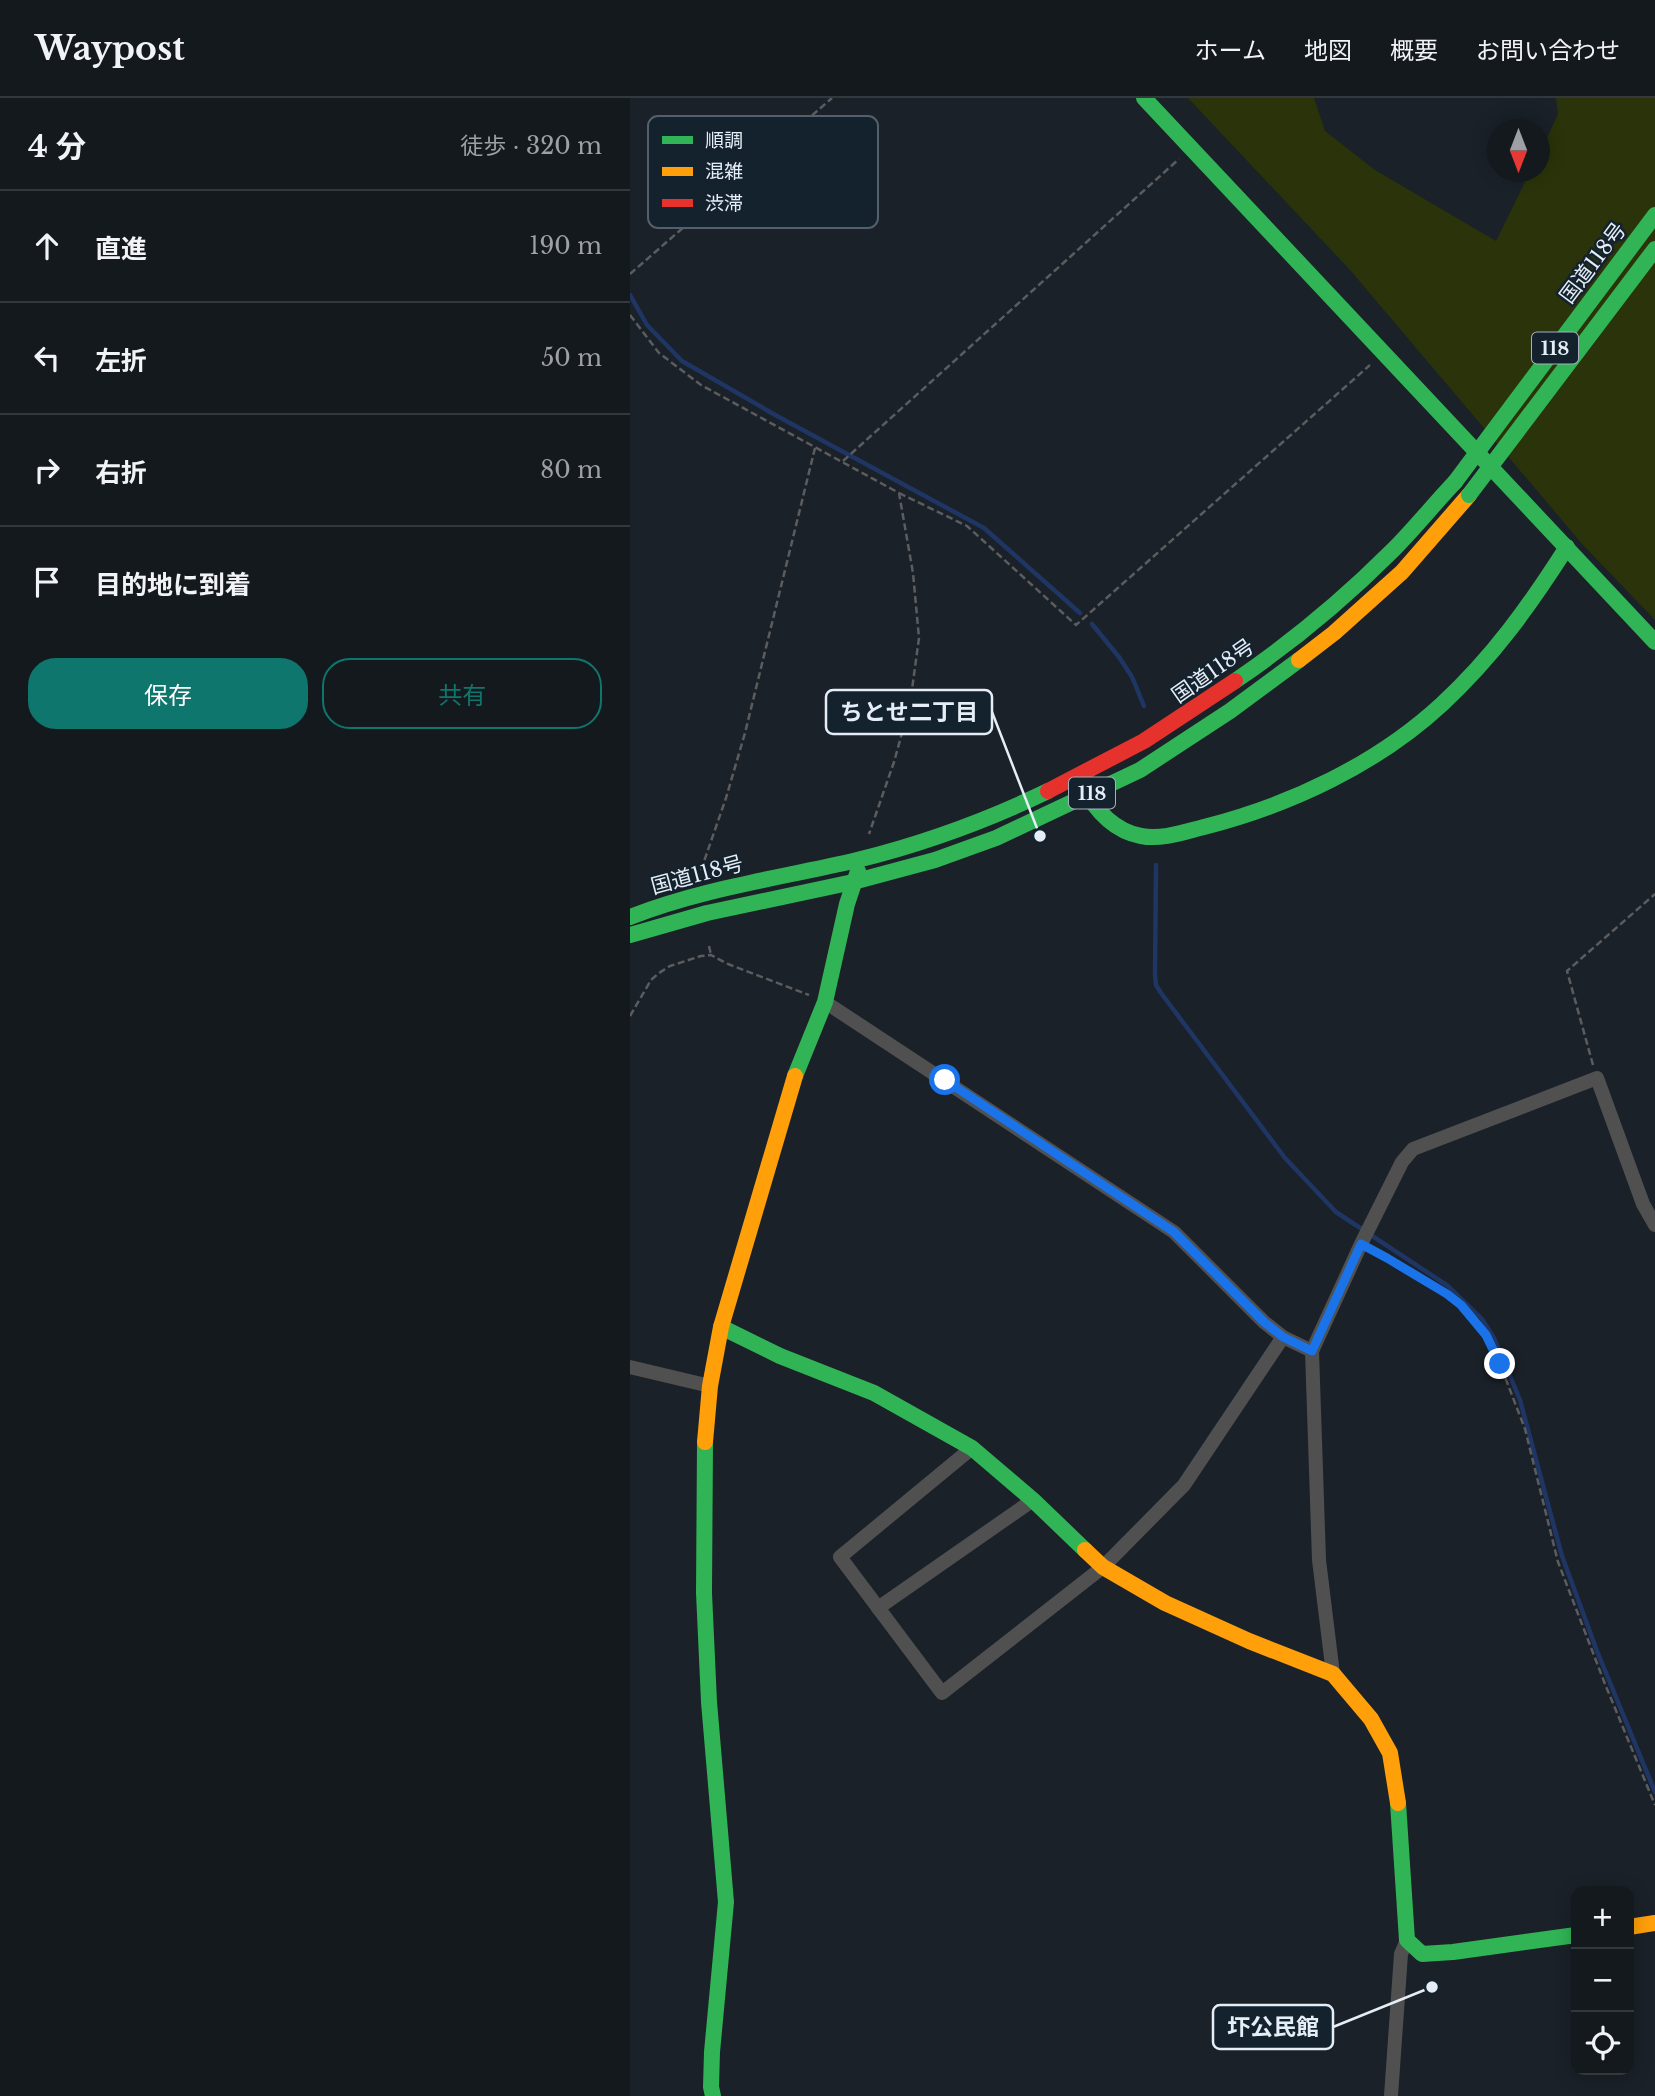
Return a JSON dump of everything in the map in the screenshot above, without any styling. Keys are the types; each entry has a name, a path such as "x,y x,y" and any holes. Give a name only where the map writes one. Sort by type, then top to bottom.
{"main road":[{"path":"1144,98 1655,642"},
{"name":"国道118号","path":"630,917 695,895 862,859 979,821 1078,777 1178,720 1264,662 1324,614 1392,551 1455,482 1655,215"},
{"name":"国道118号","path":"630,935 707,913 853,882 935,860 996,838 1140,770 1230,711 1334,633 1402,572 1469,495 1655,249"},
{"path":"1078,777 1096,809 1117,827 1137,836 1172,834 1238,819 1285,800 1363,762 1400,739 1441,705 1528,608 1567,547"},
{"path":"713,2096 712,2052 726,1902 709,1702 704,1593 705,1443 710,1386 721,1326 796,1074 825,1002 853,882 862,859"},
{"path":"721,1326 780,1356 874,1393 972,1448 1033,1500 1103,1567 1165,1603 1249,1641 1333,1674 1371,1719 1390,1753 1397,1789 1407,1940 1422,1954 1571,1936"},
{"path":"1634,1926 1655,1923"}],"street":[{"path":"825,1002 1174,1232 1245,1304 1283,1337 1312,1351"},
{"path":"1333,1674 1319,1560 1312,1351 1402,1162 1413,1149 1597,1078 1643,1204 1655,1225"},
{"path":"972,1448 840,1557 942,1693 1103,1567 1184,1485 1283,1337"},
{"path":"630,1367 710,1386"},
{"path":"878,1608 1033,1500"},
{"path":"1391,2096 1401,1954 1407,1940"}],"path":[{"path":"811,116 832,98"},
{"path":"842,461 1147,189 1191,146"},
{"path":"630,274 683,228"},
{"path":"630,315 659,354 701,385 899,493 967,526 1076,625 1382,352"},
{"path":"699,877 745,733 815,447"},
{"path":"862,859 910,704 919,638 914,573 899,493"},
{"path":"1597,1078 1567,971 1655,894"},
{"path":"709,946 711,955"},
{"path":"630,1016 650,980 659,973 670,966 711,955 727,964 825,1002"},
{"path":"1364,1238 1387,1258 1447,1294 1468,1312 1486,1335 1525,1429 1558,1562 1655,1805"}],"green space":[{"path":"1188,98 1314,98 1325,131 1375,170 1496,241 1525,182 1550,182 1550,131 1558,114 1556,98 1655,98 1655,620 1583,545 1350,270"}],"waterway":[{"path":"630,295 647,325 682,361 777,416 984,528 1080,613"},
{"path":"1092,624 1132,677 1144,706"},
{"path":"1156,865 1155,975 1156,985 1161,993 1285,1158 1336,1212 1448,1286 1482,1319 1494,1338 1520,1400 1562,1556 1597,1651 1655,1792"}],"traffic: fast":[{"path":"1144,98 1655,642"},
{"path":"1455,482 1655,215"},
{"path":"1469,495 1655,249"},
{"path":"1235,681 1297,636 1356,585 1401,542 1455,482"},
{"path":"1080,782 1098,809 1121,829 1141,836 1157,837 1236,818 1331,780 1389,746 1442,704 1478,668 1510,630 1567,547"},
{"path":"630,935 707,913 853,882 935,860 996,838 1140,770 1230,711 1299,660"},
{"path":"630,917 686,898 906,847 978,821 1048,791"},
{"path":"795,1076 825,1002 847,904 858,871"},
{"path":"721,1327 780,1356 874,1393 972,1448 1033,1500 1085,1550"},
{"path":"705,1442 704,1593 709,1702 726,1902 712,2052 713,2096"},
{"path":"1398,1803 1407,1940 1422,1954 1571,1936"}],"traffic: slow":[{"path":"1299,660 1334,633 1402,572 1469,495"},
{"path":"705,1442 710,1386 721,1327 795,1076"},
{"path":"1085,1550 1103,1567 1165,1603 1249,1641 1333,1674 1371,1719 1390,1753 1398,1803"},
{"path":"1634,1926 1655,1923"}],"traffic: jam":[{"path":"1048,791 1144,741 1235,681"}],"place":[{"name":"ちとせ二丁目","path":"1040,836"},
{"name":"圷公民館","path":"1432,1987"}],"route":[{"path":"945,1080 1174,1232 1264,1322 1298,1346 1312,1351 1361,1244 1447,1294 1461,1305 1486,1335 1500,1364"}]}
